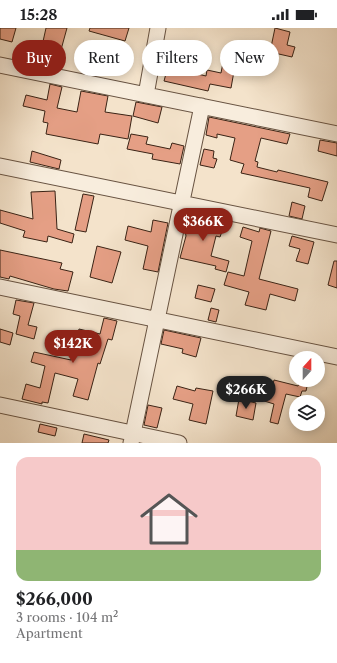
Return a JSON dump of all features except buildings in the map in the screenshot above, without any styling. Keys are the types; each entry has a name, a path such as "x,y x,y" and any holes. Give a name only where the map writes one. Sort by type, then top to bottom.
{"street":[{"path":"146,95 158,28"},
{"path":"0,65 337,134"},
{"path":"132,438 202,106"},
{"path":"0,166 182,202 337,235"},
{"path":"0,287 157,318 337,357"},
{"path":"0,405 132,438 179,443"}]}
